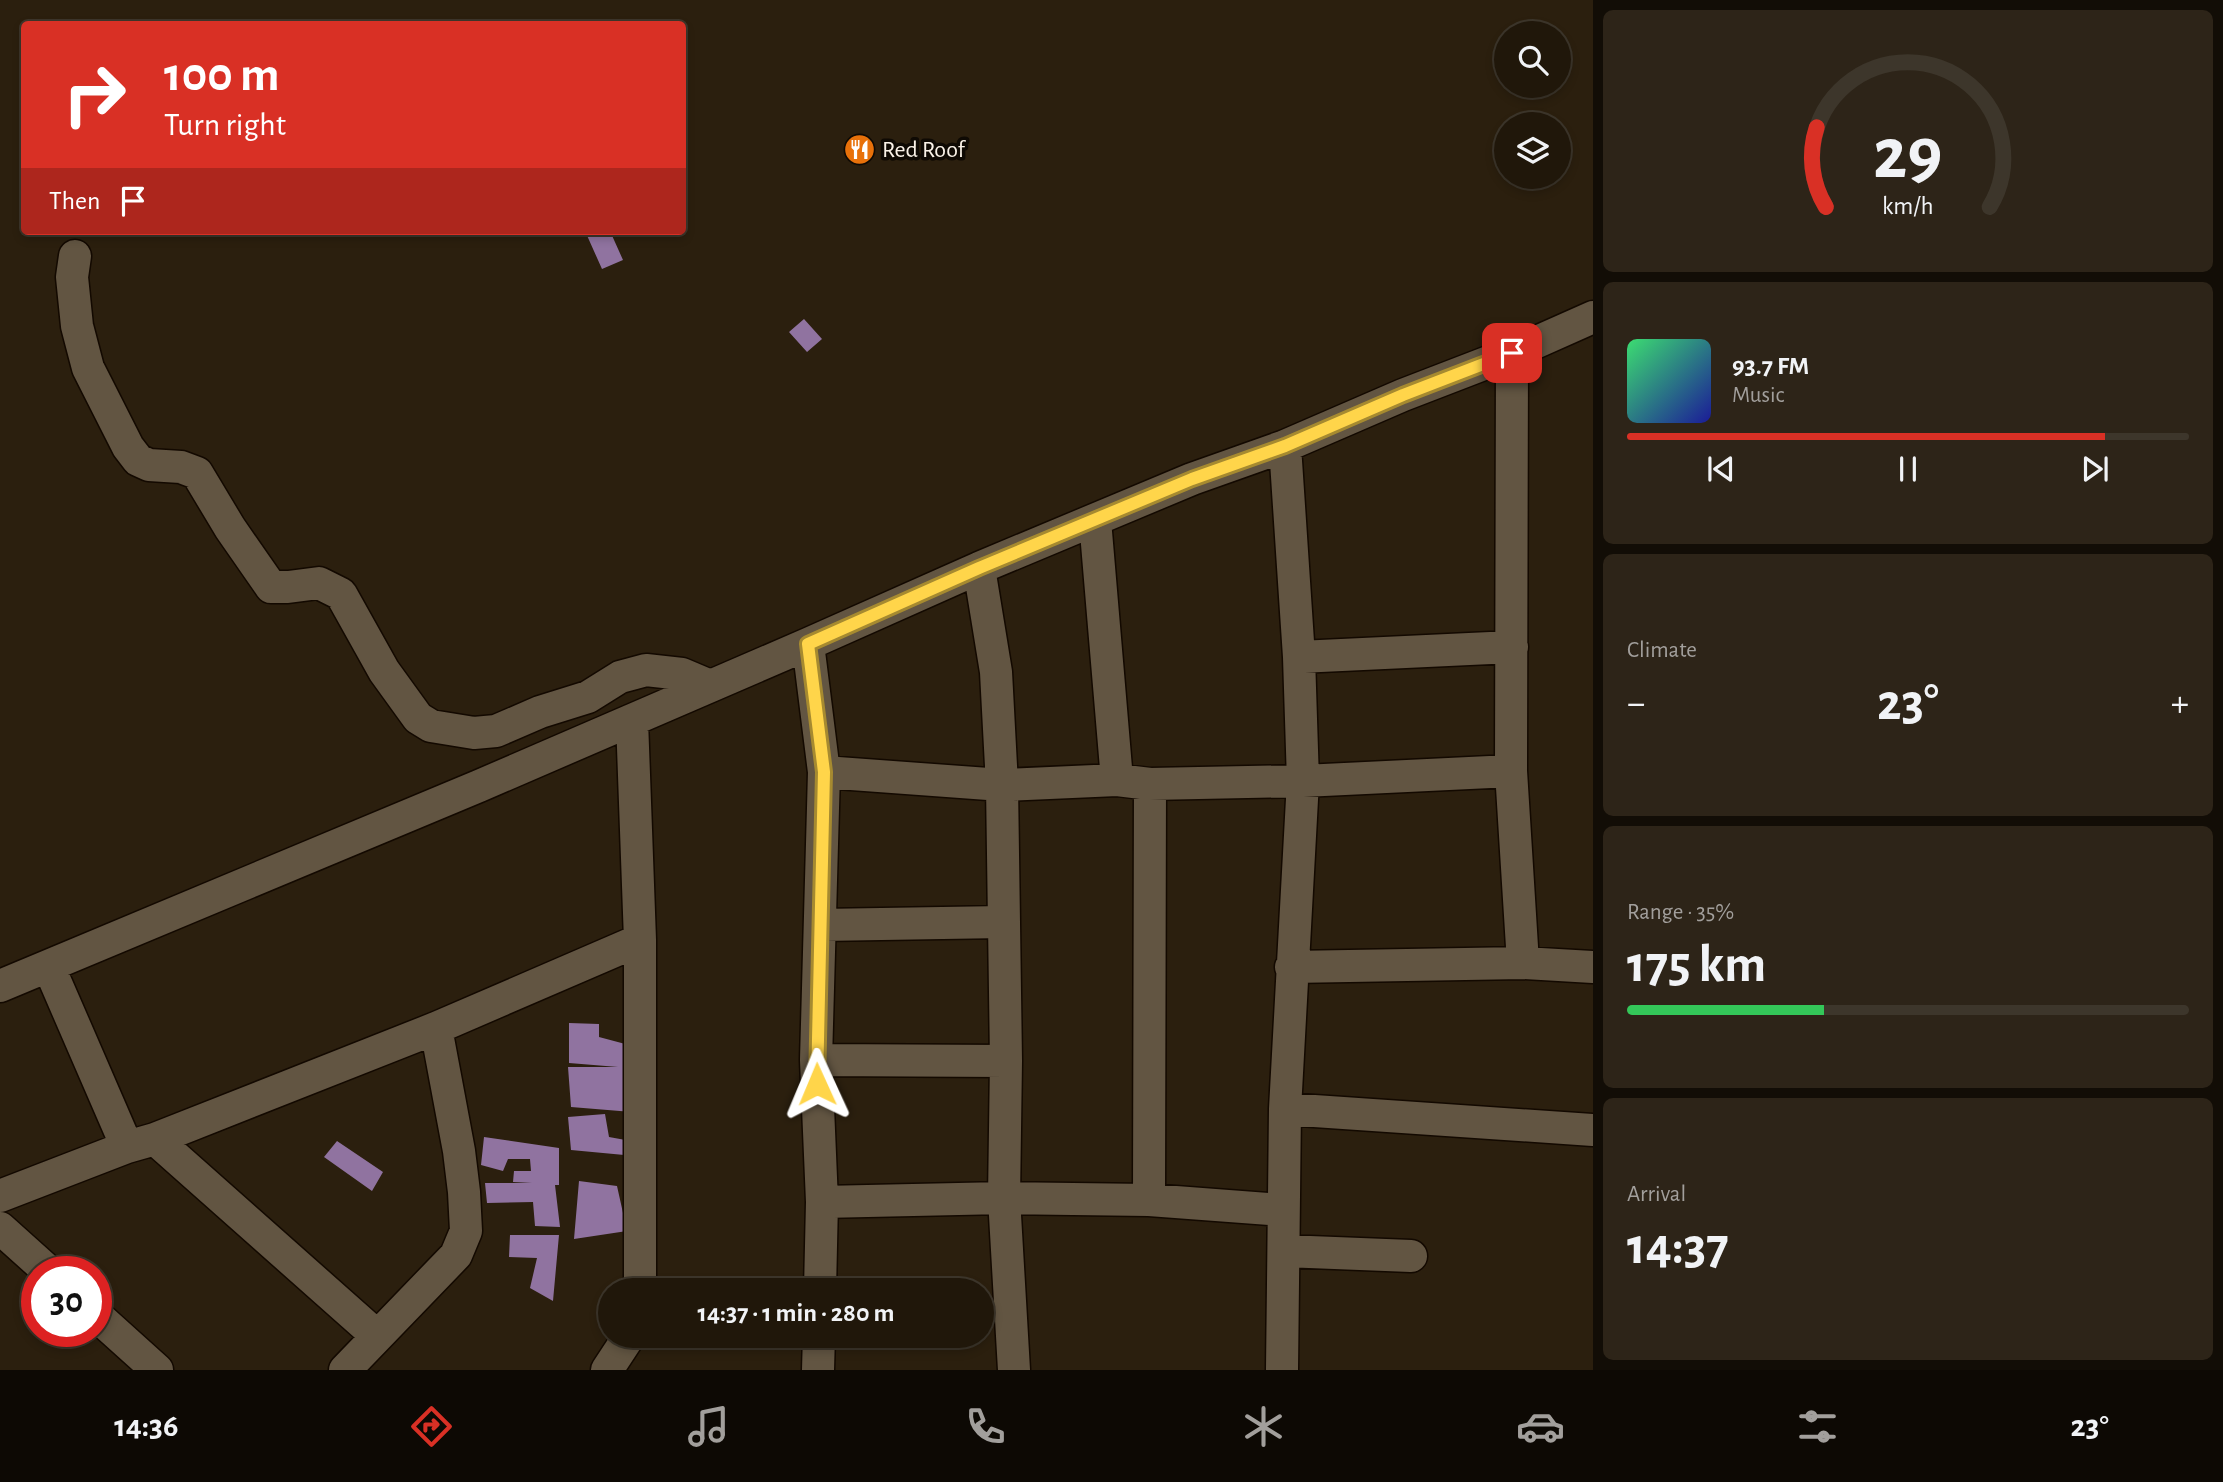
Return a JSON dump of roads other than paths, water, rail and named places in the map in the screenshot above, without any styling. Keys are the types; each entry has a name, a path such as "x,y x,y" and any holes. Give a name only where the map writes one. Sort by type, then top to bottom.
{"street":[{"path":"75,256 72,276 77,326 88,368 128,447 138,460 149,465 181,467 197,473 271,587 319,583 341,594 384,671 418,718 431,726 474,733 496,732 540,712 589,697 620,677 646,670 682,674 708,685"},
{"path":"0,986 49,968 632,720 979,568 1192,479 1285,446 1593,317"},
{"path":"1512,353 1511,771 1523,963"},
{"path":"1282,1370 1285,1110 1303,781 1299,657 1285,446"},
{"path":"1095,520 1118,780"},
{"path":"979,568 996,672 1002,785 1006,1061 1004,1198 1014,1370"},
{"path":"808,644 824,772 816,1060 822,1202 820,1278"},
{"path":"1299,657 1512,647"},
{"path":"632,720 640,940 639,1278"},
{"path":"824,772 1002,785 1118,780 1150,784 1303,781 1511,771"},
{"path":"1149,1200 1150,784"},
{"path":"821,925 1003,922"},
{"path":"0,1196 436,1028 640,940"},
{"path":"1291,967 1523,963 1593,967"},
{"path":"49,968 141,1143 377,1336"},
{"path":"345,1370 456,1255 466,1231 459,1152 436,1028"},
{"path":"816,1060 1006,1061"},
{"path":"1285,1110 1593,1130"},
{"path":"822,1202 1004,1198 1149,1200 1283,1210"},
{"path":"0,1228 31,1256"},
{"path":"1284,1251 1411,1256"},
{"path":"112,1329 157,1370"},
{"path":"607,1370 621,1348"},
{"path":"818,1370 819,1348"}],"place":[{"name":"Red Roof","path":"859,149"}]}
